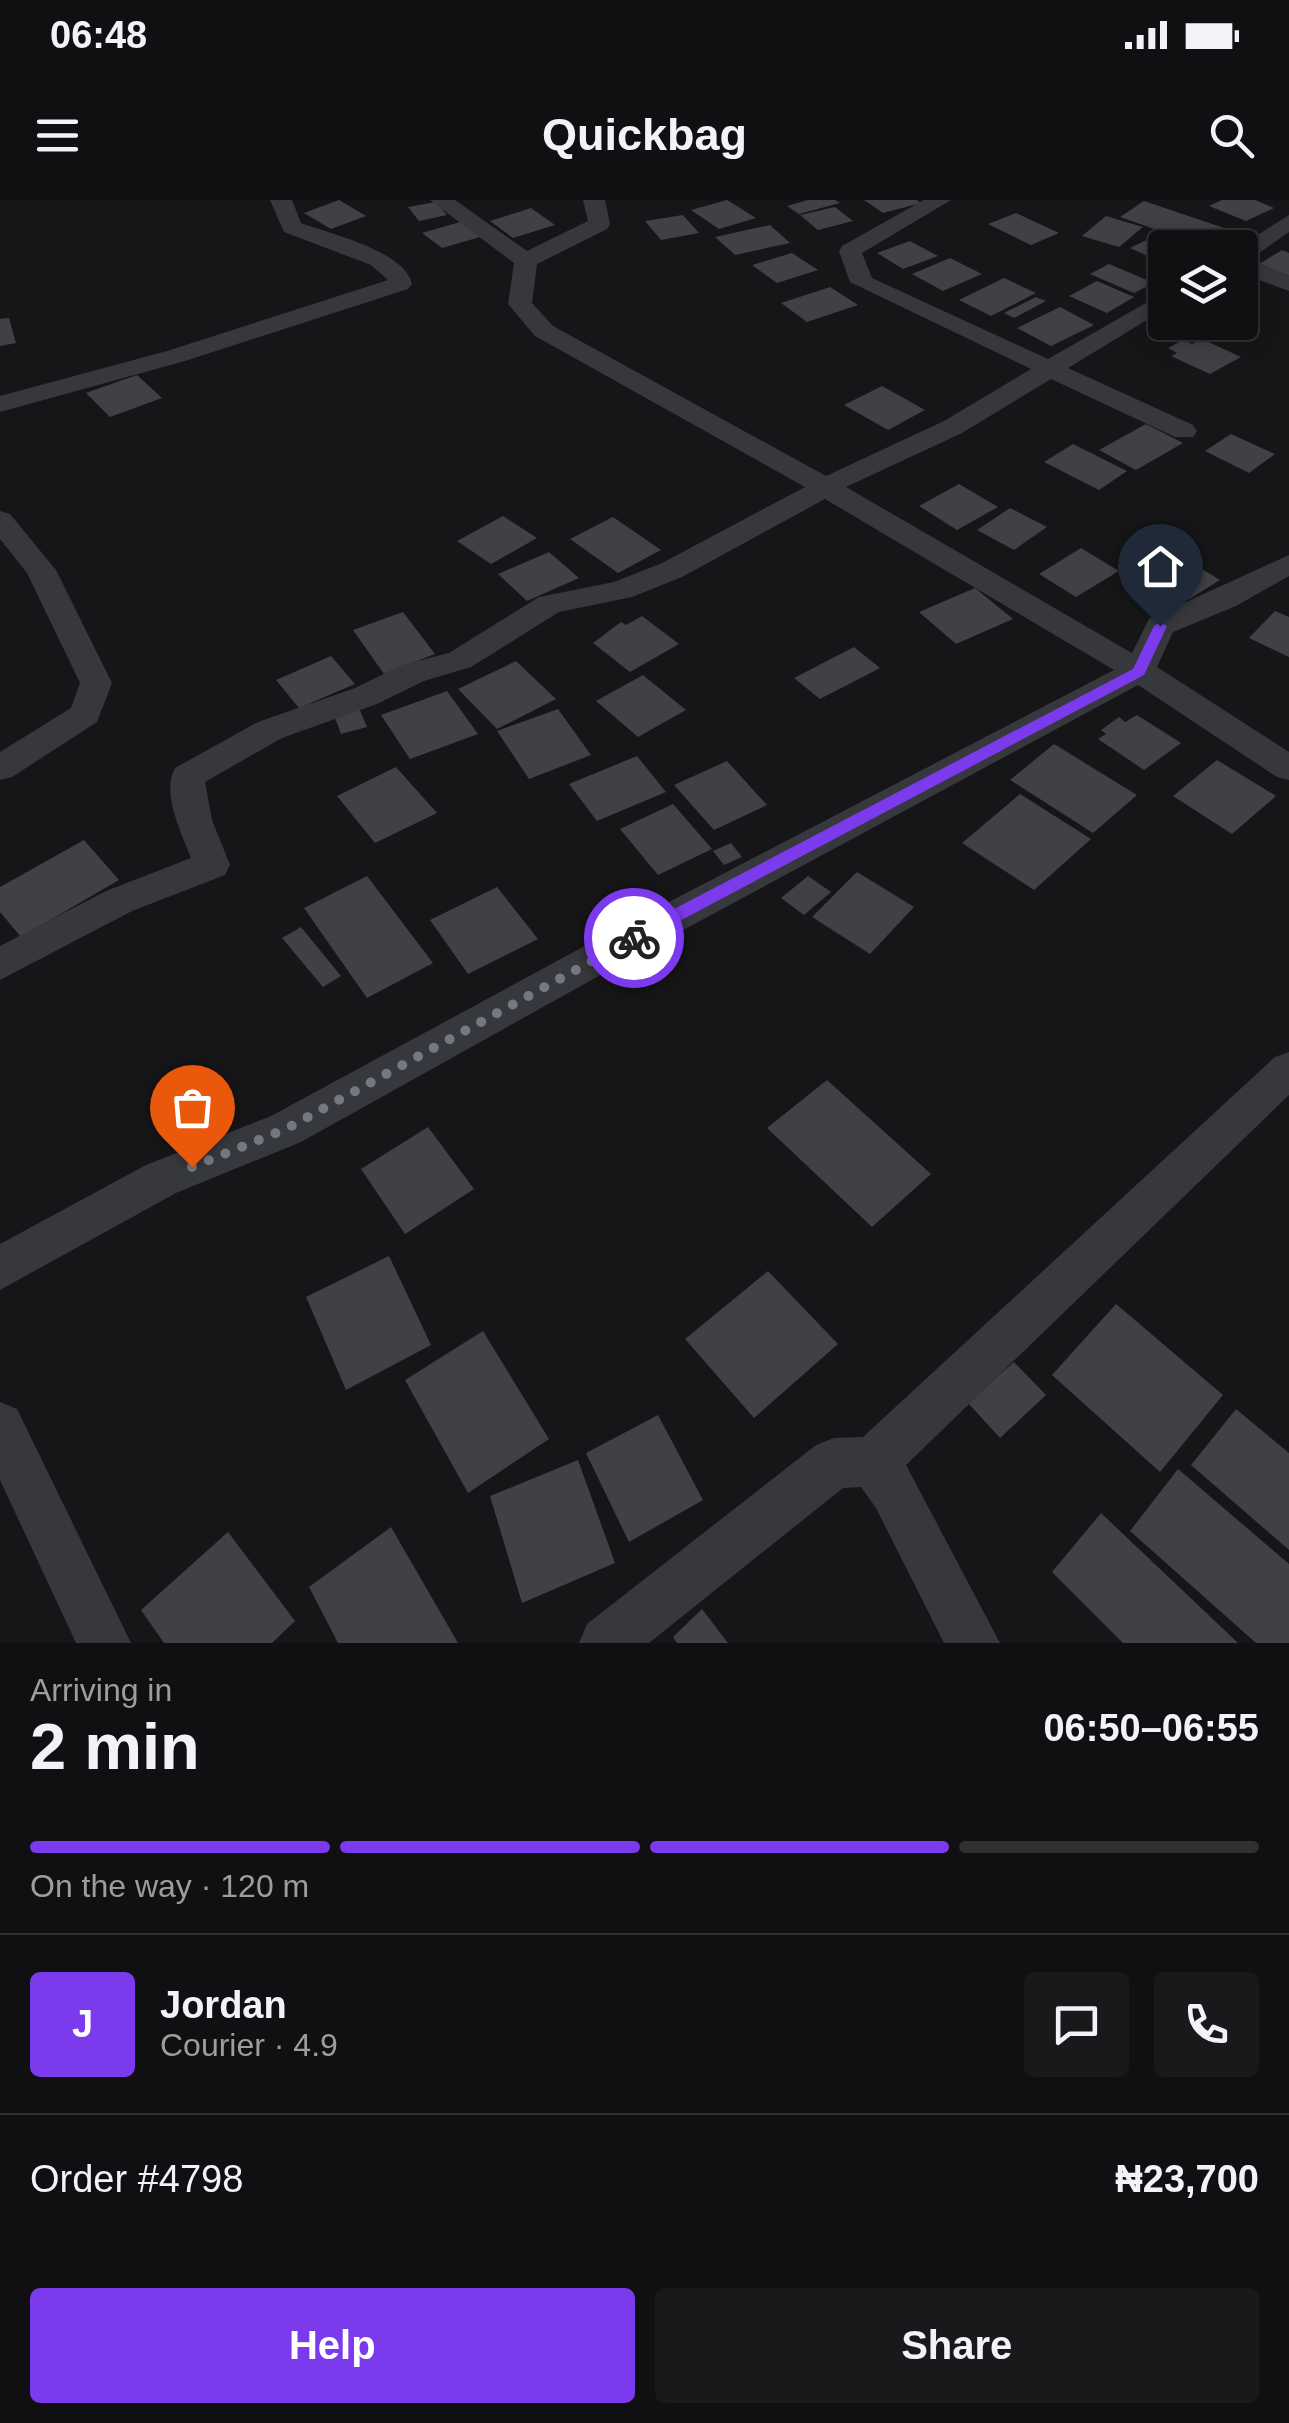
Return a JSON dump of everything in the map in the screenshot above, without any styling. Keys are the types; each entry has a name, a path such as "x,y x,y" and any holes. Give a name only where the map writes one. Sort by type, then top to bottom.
{"street":[{"path":"0,404 176,356 400,284 398,274 379,260 292,227 281,200"},
{"path":"442,200 526,261"},
{"path":"526,261 599,224 594,200"},
{"path":"940,200 850,251 862,282 1184,430"},
{"path":"1258,238 1285,212"},
{"path":"526,261 520,304 544,330 829,488 1139,672 1289,768"},
{"path":"1258,272 1289,284"},
{"path":"0,964 119,902 212,865 194,820 187,777 270,730 366,696 413,673 460,660 550,604 620,590 672,570 880,458 954,427 1148,309"},
{"path":"0,520 42,570 96,683 85,714 0,768"},
{"path":"0,1268 161,1179 286,1129 608,952 1139,672 1160,626 1225,599 1289,564"},
{"path":"606,1643 834,1463 873,1462 1289,1069"},
{"path":"5,1455 104,1643"},
{"path":"873,1462 894,1490 974,1643"}],"building":[{"path":"339,200 366,216 331,229 304,213"},
{"path":"727,200 756,218 719,229 691,210"},
{"path":"808,200 840,203 799,214 787,206"},
{"path":"864,200 917,200 921,203 883,213"},
{"path":"1222,200 1255,200 1274,208 1246,221 1209,206"},
{"path":"1144,201 1227,229 1157,230 1120,217"},
{"path":"436,202 447,215 419,221 408,207"},
{"path":"835,207 853,221 818,230 800,215"},
{"path":"531,208 555,225 513,238 490,221"},
{"path":"1016,213 1059,233 1031,245 988,224"},
{"path":"683,215 699,233 661,240 645,221"},
{"path":"1106,216 1143,227 1119,247 1082,236"},
{"path":"460,222 480,237 442,248 422,233"},
{"path":"770,225 790,243 735,255 715,237"},
{"path":"1148,239 1148,256 1130,248"},
{"path":"910,241 938,256 903,269 877,253"},
{"path":"1282,250 1289,253 1289,276 1259,264"},
{"path":"792,253 818,270 777,283 752,265"},
{"path":"950,258 982,274 943,291 912,274"},
{"path":"1109,264 1148,280 1148,286 1134,293 1090,274"},
{"path":"1004,278 1036,293 991,316 959,300"},
{"path":"1097,281 1134,297 1107,313 1069,296"},
{"path":"830,287 858,305 807,322 781,303"},
{"path":"1036,297 1046,301 1014,318 1004,313"},
{"path":"1060,307 1094,325 1051,346 1017,328"},
{"path":"9,318 16,343 0,346 0,319"},
{"path":"1183,340 1192,344 1204,340 1241,357 1210,374 1171,356 1177,353 1168,348"},
{"path":"137,375 162,398 110,417 86,393"},
{"path":"882,386 925,410 888,430 844,405"},
{"path":"1146,424 1183,443 1136,470 1099,450"},
{"path":"1231,434 1275,454 1249,473 1205,451"},
{"path":"1073,444 1127,471 1099,490 1044,462"},
{"path":"959,484 998,507 957,530 919,506"},
{"path":"1010,508 1047,527 1014,550 977,530"},
{"path":"503,516 537,538 491,564 457,541"},
{"path":"613,517 661,550 618,573 570,539"},
{"path":"1081,548 1119,571 1076,597 1039,574"},
{"path":"549,552 579,578 527,601 498,574"},
{"path":"1176,553 1220,580 1181,604 1136,576"},
{"path":"975,588 1013,619 956,644 919,612"},
{"path":"1275,611 1289,617 1289,657 1249,638"},
{"path":"403,612 435,654 384,674 353,630"},
{"path":"642,616 679,644 630,672 593,643 621,622 626,625"},
{"path":"854,647 880,668 820,699 794,678"},
{"path":"331,656 355,684 299,708 276,680"},
{"path":"516,661 556,699 497,729 458,689"},
{"path":"643,675 686,710 638,737 596,701"},
{"path":"447,691 478,734 410,759 381,715"},
{"path":"359,708 367,727 341,734 334,715"},
{"path":"558,709 591,755 529,779 497,731"},
{"path":"1137,715 1181,743 1144,770 1098,739 1106,734 1101,730 1119,717 1125,722"},
{"path":"1054,744 1137,795 1093,833 1010,780"},
{"path":"637,756 666,792 597,821 569,784"},
{"path":"1217,760 1276,796 1232,834 1173,796"},
{"path":"727,761 767,805 714,830 674,785"},
{"path":"396,767 437,813 375,843 337,796"},
{"path":"1020,794 1091,839 1034,890 962,843"},
{"path":"673,804 712,849 658,875 620,829"},
{"path":"84,840 119,880 21,937 0,912 0,887"},
{"path":"731,843 742,857 724,865 713,851"},
{"path":"857,872 914,907 870,954 812,917"},
{"path":"367,876 433,963 367,998 304,908"},
{"path":"808,876 831,892 804,915 781,898"},
{"path":"497,887 538,939 468,974 430,920"},
{"path":"301,927 341,976 323,987 282,938"},
{"path":"827,1080 931,1174 872,1227 767,1128"},
{"path":"428,1127 474,1189 405,1234 361,1169"},
{"path":"389,1256 431,1345 346,1390 306,1297"},
{"path":"768,1271 838,1344 754,1418 685,1339"},
{"path":"1116,1304 1223,1395 1160,1472 1052,1375"},
{"path":"483,1331 549,1439 468,1493 405,1380"},
{"path":"1014,1362 1046,1395 1000,1438 968,1403"},
{"path":"1236,1409 1289,1453 1289,1550 1191,1465"},
{"path":"658,1415 703,1500 629,1542 586,1453"},
{"path":"578,1460 615,1563 522,1603 490,1496"},
{"path":"1178,1469 1289,1564 1289,1643 1256,1643 1130,1531"},
{"path":"1101,1513 1238,1643 1123,1643 1052,1572"},
{"path":"391,1527 458,1643 338,1643 309,1587"},
{"path":"228,1532 295,1621 272,1643 164,1643 141,1610"},
{"path":"702,1609 728,1643 677,1643 673,1637"}],"way so far":[{"path":"192,1167 286,1129 634,938"}],"route":[{"path":"634,938 1139,672 1160,626"}]}
